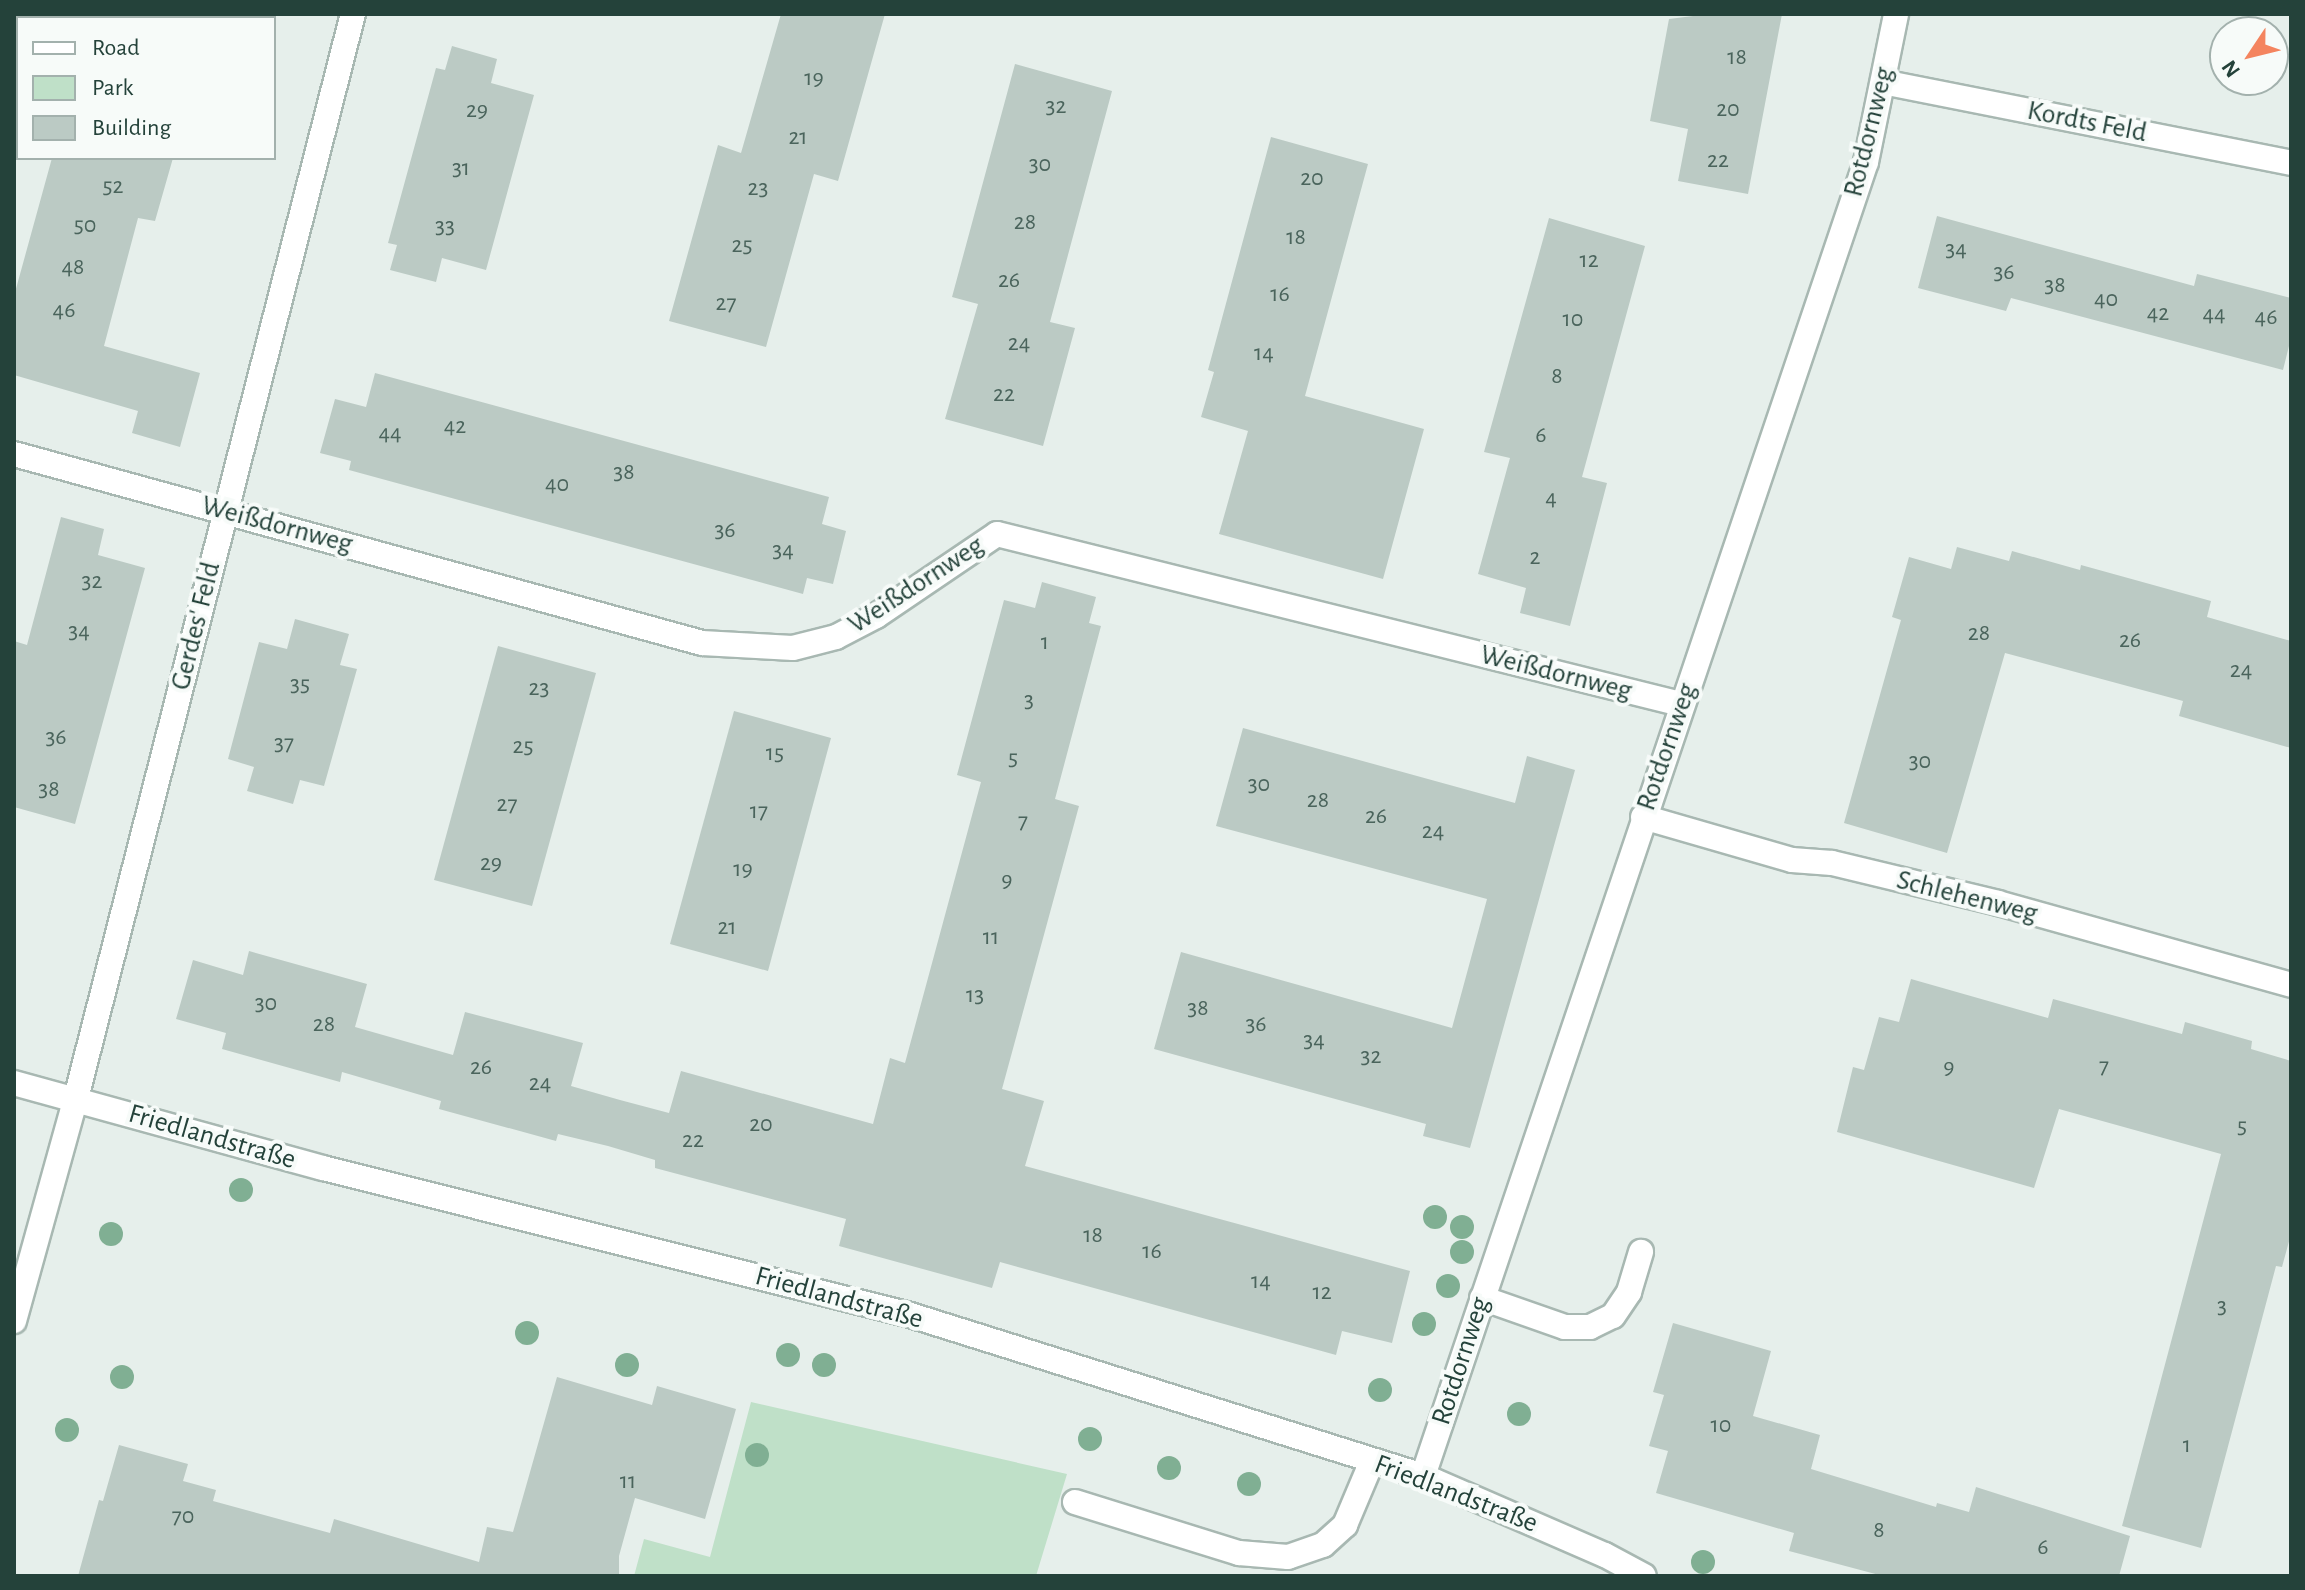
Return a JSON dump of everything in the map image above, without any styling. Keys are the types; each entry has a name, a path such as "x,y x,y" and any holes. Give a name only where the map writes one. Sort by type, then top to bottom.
{"street":[{"name":"Gerdes' Feld","path":"14,1321 76,1098 353,14"},
{"name":"Rotdornweg","path":"1423,1476 1866,162 1896,14"},
{"name":"Kordts Feld","path":"1883,82 2291,163"},
{"name":"Weißdornweg","path":"14,454 702,643 793,648 836,637 876,616 997,534 1681,704"},
{"name":"Schlehenweg","path":"1643,817 1792,860 1832,863 1998,903 2291,985"},
{"name":"Friedlandstraße","path":"14,1083 323,1168 907,1314 1423,1476 1605,1555 1644,1576"},
{"path":"1482,1298 1565,1327 1590,1327 1613,1316 1629,1292 1641,1252"},
{"path":"1075,1502 1239,1553 1288,1557 1323,1545 1345,1525 1372,1461"}],"green space":[{"path":"751,1402 1067,1474 1036,1576 634,1576 644,1539 710,1557"}],"building":[{"path":"781,14 885,14 838,181 814,174 766,347 669,321 718,145 741,153"},
{"path":"1709,14 1782,14 1748,194 1678,181 1688,129 1650,121 1669,19"},
{"path":"452,46 497,59 491,83 534,95 486,270 442,258 436,282 390,270 397,245 388,243 436,68 445,70"},
{"path":"1015,64 1112,91 1050,322 1075,328 1043,446 945,419 978,304 952,297"},
{"path":"1271,137 1368,164 1305,396 1424,429 1383,579 1219,534 1248,431 1201,417 1214,372 1208,370"},
{"path":"51,160 172,160 155,221 138,218 104,346 200,373 180,447 132,433 138,411 14,375 14,296"},
{"path":"1937,216 2194,286 2197,274 2291,298 2291,338 2283,370 2011,298 2006,311 1918,288"},
{"path":"1549,218 1645,246 1582,477 1607,483 1570,626 1520,613 1526,588 1478,574 1510,458 1484,452"},
{"path":"375,373 829,497 822,524 846,531 833,584 807,578 803,594 349,470 351,461 320,453 335,399 366,407"},
{"path":"61,517 104,529 98,555 145,568 75,824 14,807 14,641 27,645"},
{"path":"1957,547 2009,561 2012,551 2080,570 2081,565 2211,601 2207,617 2291,641 2291,748 2179,716 2183,701 2005,653 1947,853 1844,823 1901,620 1892,617 1909,557 1951,569"},
{"path":"1042,582 1096,597 1089,623 1101,626 1055,799 1079,806 1002,1089 1044,1101 1025,1166 1410,1271 1392,1343 1342,1331 1336,1355 1000,1262 992,1288 839,1246 846,1219 655,1168 655,1160 608,1146 558,1134 556,1141 439,1109 441,1101 342,1072 340,1082 222,1049 226,1033 176,1019 193,960 243,975 249,951 367,984 355,1027 453,1055 465,1012 583,1043 571,1086 620,1100 669,1113 681,1071 873,1124 890,1058 905,1063 981,782 957,775 1004,600 1035,608"},
{"path":"295,619 349,634 340,665 357,669 324,786 300,780 293,804 247,791 254,767 228,759 259,642 287,649"},
{"path":"498,646 596,673 532,906 434,880"},
{"path":"734,711 831,738 768,971 670,944"},
{"path":"1243,728 1515,803 1527,756 1575,770 1470,1148 1423,1136 1426,1124 1154,1049 1181,952 1452,1028 1487,899 1216,826"},
{"path":"1911,979 2048,1018 2053,999 2182,1034 2185,1022 2252,1041 2251,1049 2291,1061 2291,1234 2282,1267 2276,1266 2201,1548 2122,1526 2221,1154 2059,1109 2034,1188 1837,1132 1853,1067 1864,1070 1879,1017 1899,1022"},
{"path":"1673,1323 1771,1351 1753,1416 1820,1435 1811,1469 1936,1507 1937,1503 1969,1512 1976,1487 2130,1536 2119,1576 1883,1576 1789,1551 1794,1533 1656,1493 1668,1451 1649,1446 1664,1395 1653,1392"},
{"path":"557,1377 652,1405 657,1386 736,1409 705,1519 635,1498 619,1556 619,1576 78,1576 99,1500 103,1501 119,1445 188,1464 183,1481 216,1490 213,1501 330,1533 334,1519 479,1562 487,1527 513,1532"}]}
